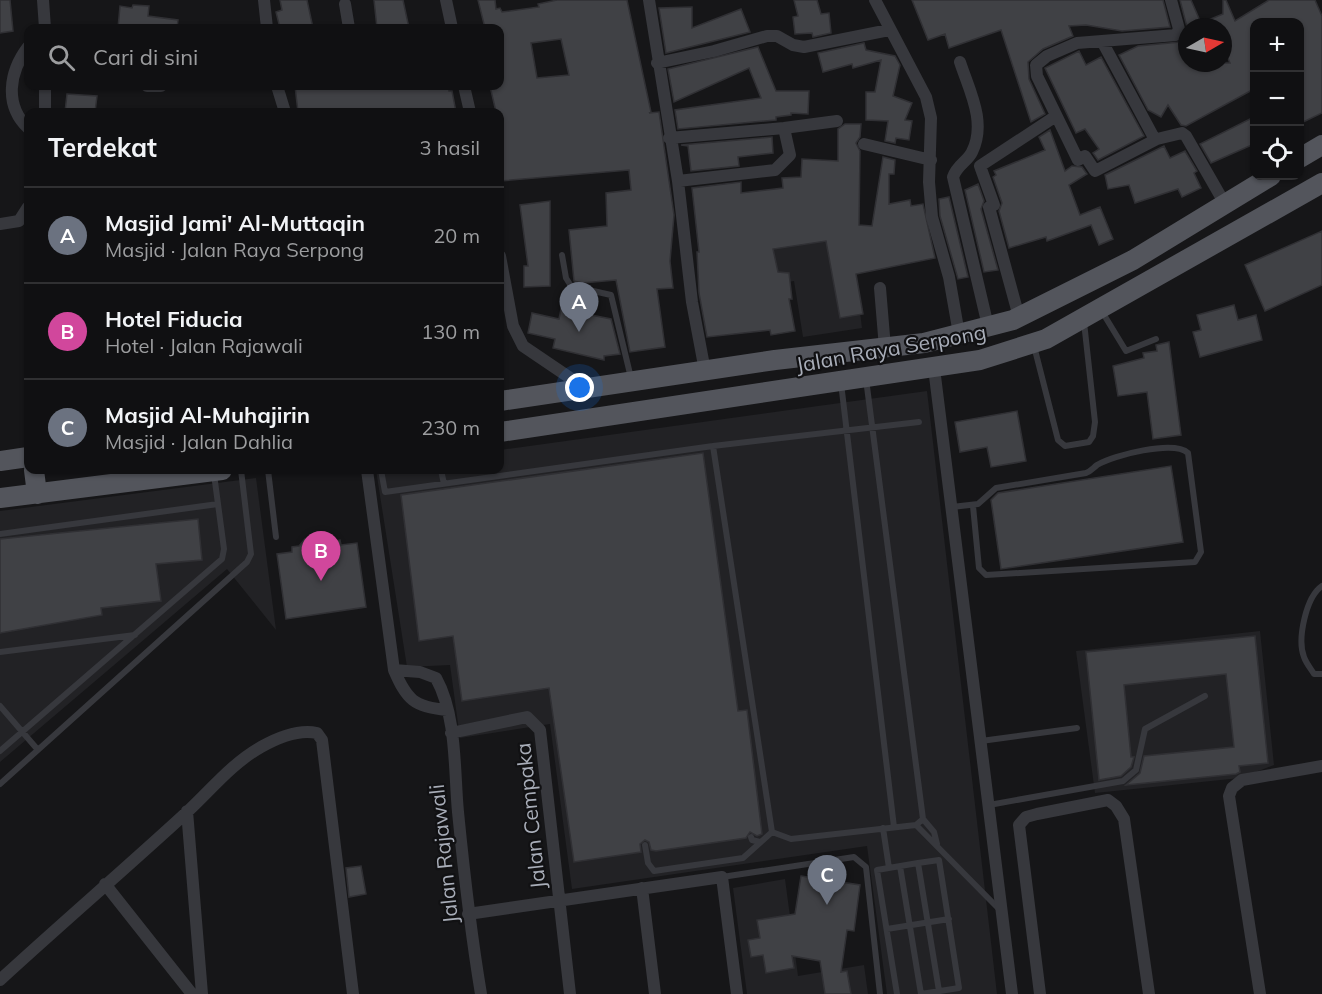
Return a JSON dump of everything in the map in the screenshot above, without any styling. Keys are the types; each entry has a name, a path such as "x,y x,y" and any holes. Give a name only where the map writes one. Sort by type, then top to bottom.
{"main road":[{"path":"1304,155 1322,145"},
{"name":"Jalan Raya Serpong","path":"504,400 808,355 924,343 988,326 1019,317 1133,260 1264,180"},
{"name":"Jalan Raya Serpong","path":"504,431 934,368 980,360 1033,344 1092,314 1322,183"},
{"path":"808,355 812,386"},
{"path":"0,461 24,458"},
{"path":"34,474 37,494"},
{"path":"0,498 188,474"}],"street":[{"path":"43,0 45,24"},
{"path":"264,0 267,24"},
{"path":"446,0 451,24"},
{"path":"649,0 669,138 678,181 692,302 705,370"},
{"path":"875,0 926,98 931,118 929,182 932,217 949,277 959,334"},
{"path":"1171,0 1179,28 1176,35 1103,43 1077,43 1038,61 1036,76 1078,160 1085,156 1095,171 1157,139 1182,133 1186,136 1225,204"},
{"path":"345,4 349,24"},
{"path":"657,63 714,51 767,36 777,36 793,45 804,47 889,30"},
{"path":"1103,43 1144,123 1157,139"},
{"path":"24,53 16,66 12,97 14,111 24,123"},
{"path":"960,62 977,115 979,132 971,155 961,162 953,177 988,326"},
{"path":"45,90 45,108"},
{"path":"278,90 284,108"},
{"path":"465,90 469,108"},
{"path":"1019,317 989,207 994,205 980,166 1056,116"},
{"path":"669,138 784,128 837,120"},
{"path":"678,181 775,170 789,155 784,128"},
{"path":"864,144 931,160"},
{"path":"0,224 24,224"},
{"path":"504,278 513,326 523,346 585,388"},
{"path":"880,288 885,348"},
{"path":"934,368 1012,994"},
{"path":"368,474 394,670 403,691 413,702 425,708 447,710"},
{"name":"Jalan Rajawali","path":"394,670 420,672 436,678 443,691 451,733 468,914 481,994"},
{"name":"Jalan Cempaka","path":"451,733 527,717 540,730 570,994"},
{"path":"0,980 187,811 223,774 261,747 291,734 313,732 321,736 352,994"},
{"path":"1260,994 1229,796 1232,788 1242,780 1322,766"},
{"path":"1040,994 1019,825 1026,817 1108,800 1116,806 1124,819 1149,994"},
{"path":"187,811 202,994"},
{"path":"468,914 559,903 722,877 737,994"},
{"path":"105,884 192,994"},
{"path":"642,888 655,994"}],"lane":[{"path":"562,255 566,278 571,286 610,296 632,382"},
{"path":"1092,314 1126,351 1156,339"},
{"path":"1033,344 1058,440 1065,446 1089,442 1093,436 1095,422 1092,314"},
{"path":"866,379 923,819 934,832 937,844"},
{"path":"840,382 894,826"},
{"path":"382,474 385,492 713,446 919,422"},
{"path":"713,446 772,832"},
{"path":"951,507 973,506 996,488 1086,473 1098,465 1132,453 1177,447 1188,453 1200,552 1195,562 986,575 979,568 973,506"},
{"path":"0,752 222,559 224,549 218,504 218,474"},
{"path":"0,784 250,559 241,474"},
{"path":"268,474 276,537"},
{"path":"442,474 444,484"},
{"path":"0,534 218,504"},
{"path":"1322,586 1311,598 1302,630 1303,657 1314,674 1322,674"},
{"path":"0,652 135,635"},
{"path":"988,805 1123,781 1136,770 1145,729 1205,696"},
{"path":"0,706 38,750"},
{"path":"980,741 1077,728"},
{"path":"772,832 782,838 791,839 916,825 923,819"},
{"path":"916,825 1002,912"},
{"path":"883,828 889,868"},
{"path":"645,845 648,862 654,871 743,858 772,832"},
{"path":"751,837 752,840 760,843"},
{"path":"722,877 854,857 860,861 866,867 880,994"},
{"path":"897,994 877,870 900,866 918,863 939,860 959,988 920,994 900,866"},
{"path":"918,863 939,991"},
{"path":"887,929 949,919"}],"shaded area":[{"path":"847,209 862,328 803,337 794,281 747,289 739,221"},
{"path":"927,391 997,994 887,994 867,846 572,889 550,724 460,738 450,665 407,667 377,474 504,474 504,449"},
{"path":"256,478 276,630 227,569 0,762 0,511"},
{"path":"1260,631 1274,765 1240,778 1095,793 1076,651"},
{"path":"785,879 798,976 864,965 868,994 747,994 733,888"}],"building":[{"path":"0,0 10,0 13,31 0,33"},
{"path":"280,0 307,0 312,24 279,24 276,12 282,10"},
{"path":"374,0 403,0 408,24 377,24"},
{"path":"478,0 495,0 496,9 500,8 502,12 539,7 538,4 557,0 627,0 651,112 649,113 659,112 674,215 670,261 673,288 657,289 665,347 630,352 616,280 582,283 574,281 569,230 607,226 606,193 631,190 629,170 504,181 504,108 495,108 491,90 504,90 504,24 484,24","holes":["561,39 569,75 537,78 531,43"]},
{"path":"794,0 817,0 821,14 829,13 831,33 813,37 812,33 795,34 793,17 798,16"},
{"path":"912,0 1163,0 1170,27 1122,31 1086,25 1069,26 1073,36 1043,49 1028,62 1029,79 1045,114 1031,122 1001,30 949,48 945,34 928,40"},
{"path":"1180,0 1191,0 1199,18 1185,18"},
{"path":"1223,0 1226,0 1235,21 1269,0 1315,0 1322,16 1322,113 1304,122 1304,18 1250,18 1250,91 1186,126 1181,125 1168,105 1161,117 1148,110 1119,55 1138,46 1178,42 1178,72 1232,72 1232,18 1213,18 1223,14"},
{"path":"133,5 149,6 148,16 178,20 178,24 118,24 120,6 132,8"},
{"path":"692,7 692,28 741,9 750,32 666,53 659,8"},
{"path":"864,43 866,50 895,56 900,65 893,96 912,103 905,120 912,121 909,140 896,138 895,143 885,141 888,121 866,120 866,92 875,92 881,60 853,68 852,64 823,72 818,53"},
{"path":"758,47 776,91 809,91 808,114 791,113 791,115 776,117 776,120 678,129 675,110 761,98 749,68 674,102 668,69"},
{"path":"1079,51 1086,65 1101,57 1144,136 1098,160 1093,153 1099,149 1085,129 1076,133 1045,68"},
{"path":"295,90 449,90 452,91 455,108 298,108"},
{"path":"67,94 97,96 96,108 65,108"},
{"path":"1250,119 1250,146 1211,163 1200,144"},
{"path":"845,124 861,124 860,137 856,143 860,151 859,225 872,226 883,157 895,160 894,174 889,174 889,204 910,200 911,206 923,204 935,258 856,274 863,314 840,318 826,241 773,249 778,272 789,273 792,299 789,299 795,331 771,335 770,330 707,337 699,293 697,252 699,252 692,188 741,182 741,193 783,188 782,178 801,177 802,159 838,161 838,129"},
{"path":"1050,130 1065,171 1072,166 1082,167 1087,174 1069,185 1080,215 1100,207 1113,239 1099,245 1091,225 1047,241 1046,237 1009,248 999,211 1002,203 993,177 996,175 994,171 1045,150 1039,137"},
{"path":"772,137 773,153 738,157 739,166 691,171 688,146 681,145"},
{"path":"1164,146 1170,158 1185,151 1197,171 1194,173 1201,188 1182,197 1178,189 1135,203 1129,185 1108,189 1105,175"},
{"path":"978,184 984,201 981,209 998,270 984,272 965,190"},
{"path":"949,197 968,277 958,279 940,216 939,199"},
{"path":"550,201 550,286 524,287 524,266 528,266 520,205"},
{"path":"1322,231 1322,285 1265,311 1245,265"},
{"path":"1234,305 1238,320 1256,315 1262,340 1200,357 1193,332 1201,330 1197,315"},
{"path":"561,309 611,319 620,354 604,356 604,360 553,348 555,339 528,333 532,313 559,319"},
{"path":"1169,342 1181,435 1153,439 1147,392 1118,396 1113,366 1144,358 1143,353 1157,351 1156,345"},
{"path":"1017,411 1026,461 991,467 987,447 960,452 955,422"},
{"path":"703,453 738,711 747,710 762,834 757,836 750,832 746,838 656,851 651,850 649,842 645,840 640,844 641,852 574,862 549,688 462,701 453,636 419,641 401,495"},
{"path":"1171,466 1183,542 1001,569 991,500 998,493"},
{"path":"198,519 202,560 156,564 161,601 101,608 102,615 0,633 0,539"},
{"path":"313,536 322,537 329,542 340,540 341,545 357,543 366,607 286,619 277,554 292,552 292,547 299,546 305,539"},
{"path":"1255,636 1268,763 1239,766 1240,772 1236,774 1126,785 1140,773 1144,756 1234,747 1226,674 1124,685 1131,757 1134,757 1131,767 1121,776 1099,780 1086,652"},
{"path":"361,866 366,894 349,897 346,868"},
{"path":"801,876 860,885 854,931 847,930 841,972 847,971 851,994 825,994 820,961 792,956 794,968 766,973 763,955 751,957 748,940 760,938 757,920 795,914"}],"place":[{"name":"Masjid Jami' Al-Muttaqin","path":"579,332"},
{"name":"Hotel Fiducia","path":"321,581"},
{"name":"Masjid Al-Muhajirin","path":"827,905"}]}
